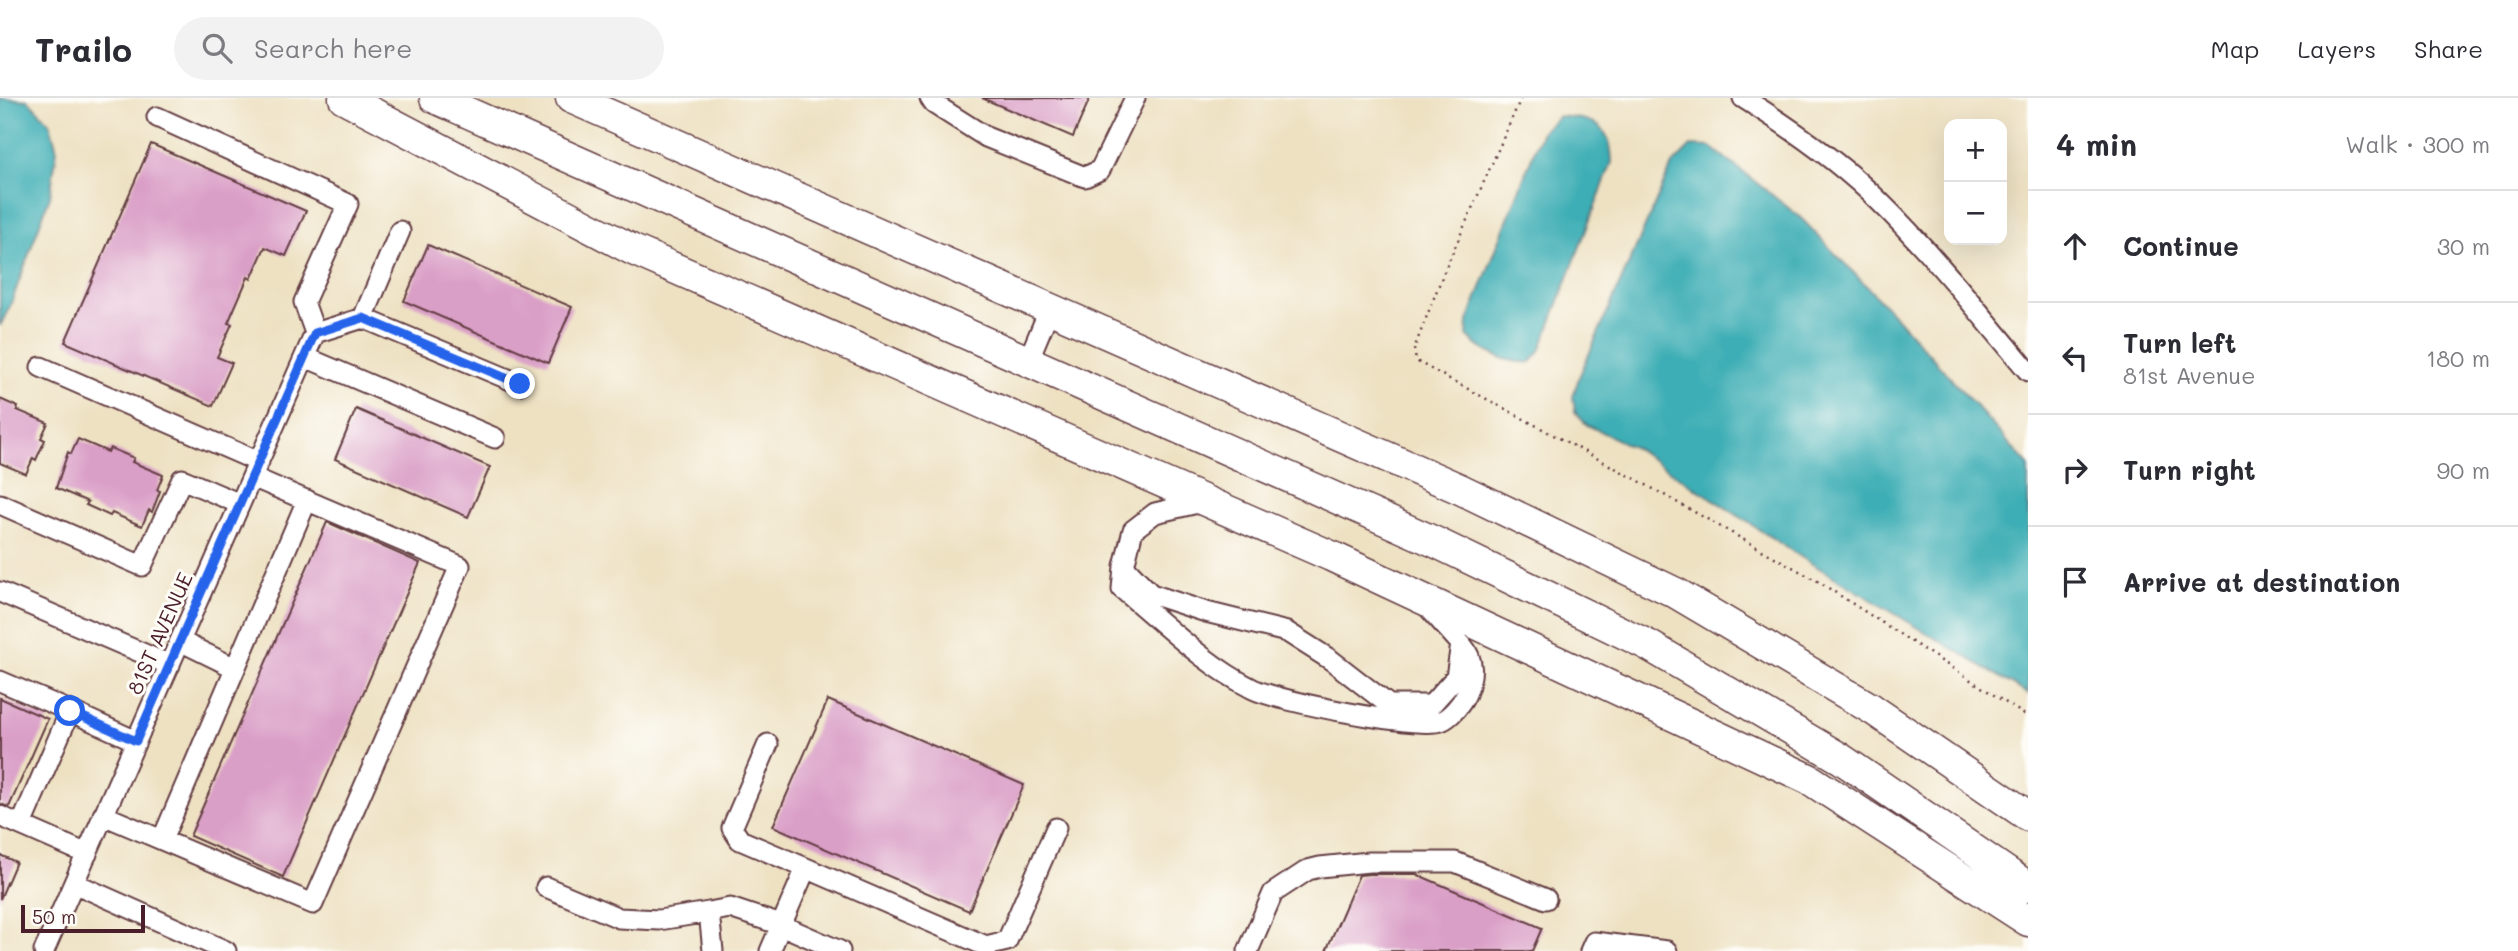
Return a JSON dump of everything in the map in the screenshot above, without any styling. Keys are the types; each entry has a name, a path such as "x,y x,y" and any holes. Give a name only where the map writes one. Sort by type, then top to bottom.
{"highway":[{"path":"344,98 633,250 1420,597 1809,779 2028,921"},
{"path":"435,98 1027,363 1436,542 1648,645 1840,758 2028,887"},
{"path":"571,98 1460,489 1676,593 1872,709 2028,816"}],"street":[{"path":"930,98 934,104 986,137 1085,177 1100,170 1135,98"},
{"path":"1743,98 1819,150 1878,200 1928,253 2028,371"},
{"path":"156,117 348,204 304,302 315,333 363,318 520,384"},
{"path":"363,318 400,231"},
{"path":"1027,363 1050,309"},
{"name":"81ST AVENUE","path":"44,951 315,333"},
{"path":"305,356 495,438"},
{"path":"41,367 255,470 307,500 460,566 313,904 103,816"},
{"path":"0,504 142,566 182,479 240,504"},
{"path":"162,840 307,500"},
{"path":"1206,501 1155,513 1133,530 1124,566 1122,589 1203,657 1254,690 1375,717 1422,723 1443,721 1463,702 1472,678 1471,655 1420,597"},
{"path":"1124,566 1151,594 1206,612 1287,632 1331,660 1389,705 1431,705 1456,677 1461,644"},
{"path":"0,592 170,665"},
{"path":"180,641 235,668"},
{"path":"0,681 136,741"},
{"path":"21,825 70,711"},
{"path":"768,744 732,828 740,840 985,946 1007,941 1056,828"},
{"path":"0,816 87,854"},
{"path":"1248,951 1273,893 1308,870 1320,867 1369,862 1455,862 1546,899"},
{"path":"769,951 806,868"},
{"path":"74,883 226,951"},
{"path":"546,887 619,918 659,920 730,908 781,925 840,951"},
{"path":"709,912 713,951"},
{"path":"1590,951 1594,942 1667,951"}],"path":[{"path":"1521,98 1444,272 1414,349 1416,361 1819,582 2028,717"}],"water":[{"path":"0,98 28,100 50,123 57,150 50,196 10,306 0,326"},
{"path":"1559,116 1582,119 1598,126 1608,139 1612,162 1540,351 1531,362 1514,361 1496,356 1473,342 1467,336 1468,321 1542,131"},
{"path":"1691,146 1711,147 1800,217 1897,318 2028,465 2028,694 1804,559 1635,448 1587,425 1575,412 1573,397 1579,377 1672,165"}],"building":[{"path":"982,98 1090,98 1073,137"},
{"path":"151,144 306,211 286,256 265,247 251,279 248,277 217,357 232,363 213,406 65,342"},
{"path":"428,245 572,307 548,363 404,301"},
{"path":"0,399 18,407 17,410 48,423 41,438 45,440 26,474 0,463"},
{"path":"356,409 490,467 468,517 335,459"},
{"path":"78,439 108,452 110,448 134,458 132,462 163,475 152,512 149,510 142,526 112,513 110,516 86,505 88,502 56,488 68,452 71,454"},
{"path":"327,522 420,563 283,877 190,836"},
{"path":"0,698 48,719 9,807 0,804"},
{"path":"828,700 1024,785 969,911 773,826"},
{"path":"0,855 16,862 0,899"},
{"path":"1416,874 1542,928 1532,951 1326,951 1359,875"}],"route":[{"path":"70,711 136,741 315,333 363,318 520,384"}]}
